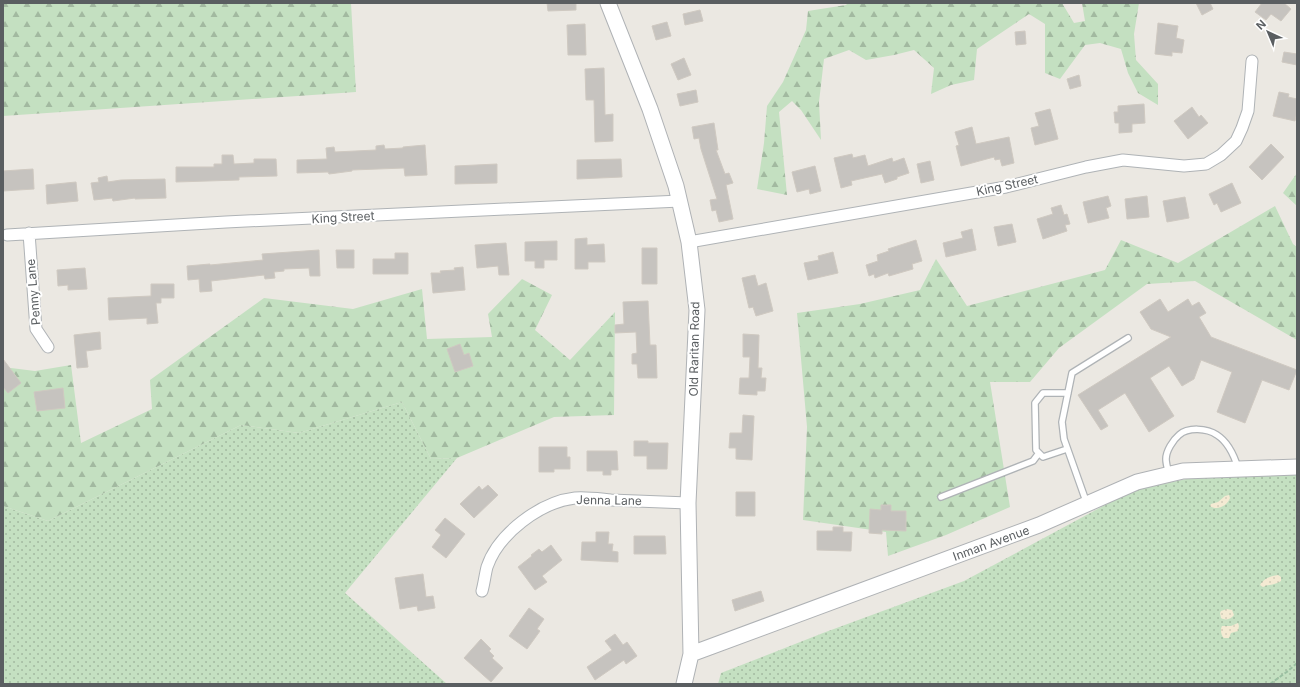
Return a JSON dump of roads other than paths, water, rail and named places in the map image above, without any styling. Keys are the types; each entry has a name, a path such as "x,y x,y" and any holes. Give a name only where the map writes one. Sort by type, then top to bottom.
{"main road":[{"name":"Old Raritan Road","path":"608,3 650,109 676,186 689,242 697,310 688,503 691,654 684,684"},
{"name":"Inman Avenue","path":"691,654 1039,525 1137,482 1183,471 1297,467"}],"street":[{"name":"King Street","path":"689,242 1006,187 1086,166 1123,160 1184,166 1206,164 1222,155 1236,141 1242,128 1248,112 1252,61"},
{"name":"King Street","path":"7,235 226,222 680,200"},
{"name":"Penny Lane","path":"28,233 36,329 48,347"},
{"name":"Jenna Lane","path":"482,592 487,567 499,546 515,528 534,513 556,503 575,498 688,503"}],"lane":[{"path":"1087,504 1064,439 1062,422 1072,373 1128,338"},
{"path":"1068,393 1043,393 1035,403 1036,450 1043,457 1068,449"},
{"path":"1169,475 1166,459 1170,446 1179,435 1188,431 1199,430 1209,431 1216,434 1235,456 1238,469"},
{"path":"941,497 1033,461 1039,453"}]}
